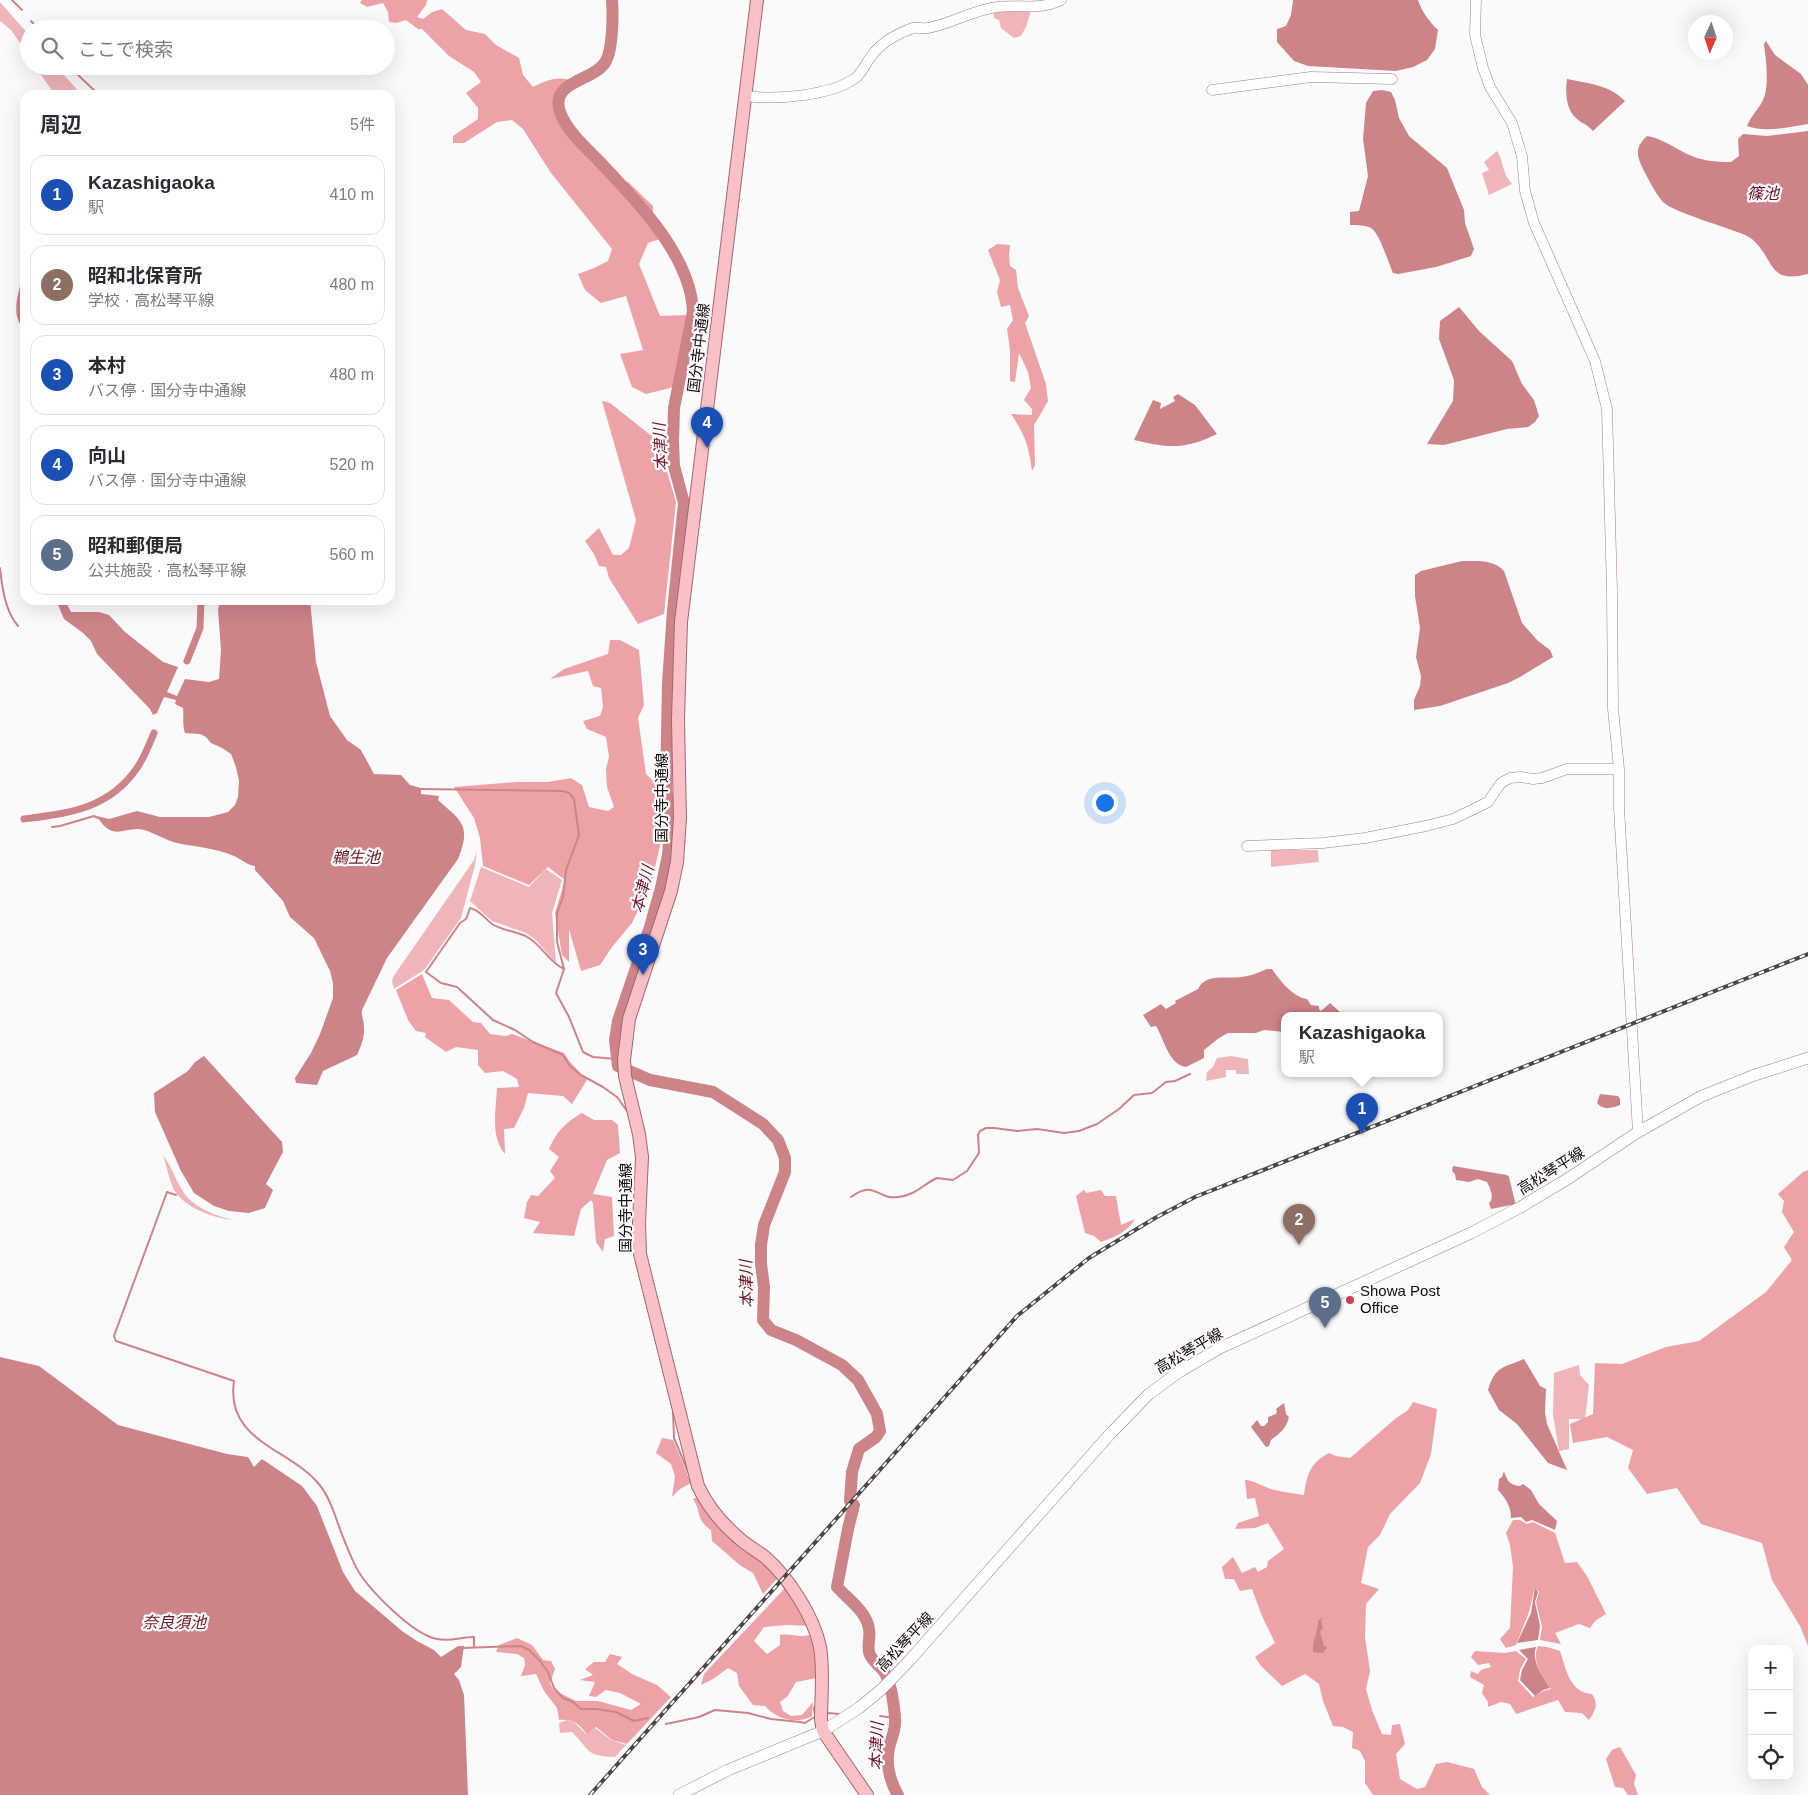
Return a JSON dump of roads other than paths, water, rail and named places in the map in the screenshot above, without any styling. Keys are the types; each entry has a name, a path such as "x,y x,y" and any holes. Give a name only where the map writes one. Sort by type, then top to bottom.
{"main road":[{"name":"国分寺中通線","path":"757,0 682,622 678,720 680,818 678,862 671,891 629,1018 624,1068 639,1134 642,1157 639,1223 640,1254 695,1474 704,1498 716,1516 740,1540 765,1557 777,1569 801,1602 809,1618 820,1652 821,1720 823,1731 866,1795"},
{"name":"高松琴平線","path":"679,1795 728,1770 823,1731 847,1717 882,1689 1132,1410 1160,1385 1189,1365 1220,1348 1454,1241 1519,1208 1684,1105 1723,1087 1808,1058"}],"street":[{"path":"746,96 783,98 830,90 853,80 863,70 881,45 915,27 927,28 999,7 1036,8 1061,0"},
{"path":"1476,0 1475,35 1490,87 1512,124 1522,156 1525,191 1534,223 1595,361 1608,409 1613,709 1619,769 1621,838 1638,1132"},
{"path":"1212,90 1311,76 1392,79"},
{"path":"1246,846 1323,843 1365,838 1426,826 1453,819 1488,802 1501,783 1510,778 1542,778 1567,769 1619,769"}],"water":[{"path":"1293,0 1418,0 1426,16 1438,30 1435,49 1427,60 1413,67 1396,71 1308,66 1294,61 1277,42 1277,29 1286,26 1291,15"},
{"path":"1766,41 1775,55 1801,74 1808,85 1808,124 1770,129 1747,126 1762,102 1766,90 1767,74 1764,44"},
{"path":"1567,79 1605,88 1625,101 1593,131 1576,118 1570,110 1566,95"},
{"path":"1373,91 1391,92 1399,118 1409,136 1447,168 1464,210 1465,223 1474,249 1471,256 1436,267 1398,274 1393,273 1381,242 1374,231 1366,226 1350,225 1350,212 1359,211 1368,176 1363,139 1366,103"},
{"name":"篠池","path":"1808,131 1808,274 1795,276 1779,274 1749,237 1702,220 1663,202 1650,182 1638,155 1640,144 1647,136 1663,141 1698,158 1731,162 1739,156 1738,139 1743,134 1767,136"},
{"path":"20,287 20,325 16,312"},
{"path":"1459,307 1479,331 1512,361 1522,384 1534,400 1539,416 1528,427 1507,429 1444,445 1427,444 1453,401 1454,380 1439,339 1440,321"},
{"path":"1178,394 1195,405 1217,434 1195,443 1176,446 1157,445 1134,440 1153,400 1161,403 1160,409 1175,401 1173,397"},
{"path":"1462,561 1479,561 1495,564 1504,571 1522,623 1538,641 1550,650 1553,657 1508,683 1440,706 1414,710 1414,700 1420,686 1421,676 1416,657 1420,628 1415,596 1415,575 1421,571"},
{"name":"鵜生池","path":"58,605 68,605 71,612 99,612 109,615 125,632 163,662 178,667 167,692 177,696 185,679 209,682 219,679 221,651 219,605 310,605 316,662 330,716 347,740 361,750 374,774 401,775 410,785 421,788 421,794 439,796 438,800 454,814 462,825 464,839 458,859 387,958 362,1010 364,1034 357,1055 323,1071 317,1085 296,1083 295,1078 311,1053 333,998 333,983 330,971 314,938 290,917 283,901 255,870 255,866 227,853 177,843 144,830 114,831 108,829 97,816 109,819 137,811 160,817 209,817 228,812 235,805 238,797 239,781 231,754 211,743 200,734 185,733 183,708 175,704 176,700 164,697 157,713 153,715 150,709 97,654 91,641 64,619"},
{"path":"1272,969 1287,988 1302,998 1307,999 1311,1005 1319,1006 1321,1011 1330,1003 1340,1012 1281,1012 1281,1032 1264,1030 1256,1033 1228,1033 1204,1050 1204,1058 1186,1067 1175,1062 1156,1026 1151,1027 1143,1015 1161,1004 1166,1009 1176,1003 1175,1001 1198,989 1201,984 1211,979 1244,977"},
{"path":"204,1056 282,1142 283,1152 266,1184 273,1190 265,1208 249,1213 229,1211 214,1206 194,1193 181,1171 155,1112 154,1093 188,1071 195,1062"},
{"path":"1600,1094 1618,1096 1620,1105 1611,1108 1602,1107 1597,1103"},
{"path":"1453,1166 1507,1175 1516,1206 1512,1208 1511,1205 1491,1209 1489,1203 1492,1198 1487,1182 1478,1179 1469,1182 1456,1180 1455,1174 1452,1171"},
{"name":"奈良須池","path":"0,1357 39,1366 118,1425 227,1454 248,1457 254,1467 262,1459 302,1486 317,1506 343,1572 355,1591 402,1631 434,1650 441,1657 458,1646 464,1646 461,1667 454,1674 459,1680 464,1695 468,1795 0,1795"},
{"path":"1524,1359 1540,1386 1546,1389 1545,1413 1547,1424 1567,1470 1548,1463 1517,1424 1499,1410 1488,1390 1497,1372 1505,1366"},
{"path":"1284,1403 1286,1414 1289,1417 1288,1421 1282,1430 1271,1440 1269,1446 1266,1447 1251,1427 1257,1420 1261,1426 1264,1426 1268,1422 1268,1417 1276,1414 1276,1409"},
{"path":"1504,1471 1511,1483 1520,1486 1523,1484 1531,1490 1539,1504 1557,1521 1555,1530 1532,1520 1526,1522 1521,1517 1511,1518 1507,1503 1498,1490 1499,1479"},
{"path":"1535,1587 1538,1592 1535,1602 1540,1626 1538,1640 1517,1643 1531,1613"},
{"path":"1323,1617 1321,1621 1323,1628 1320,1632 1324,1646 1327,1647 1323,1653 1313,1652 1318,1621"},
{"path":"1536,1647 1536,1663 1550,1688 1543,1690 1535,1696 1520,1680 1522,1670 1528,1659 1519,1650"}],"waterway":[{"path":"12,0 22,10"},
{"name":"本津川","path":"612,0 611,40 606,61 601,68 575,82 561,93 558,101 560,112 576,138 628,192 659,229 683,270 690,291 693,312 674,408 674,466 684,503 668,683 666,788 670,823 668,855 650,927 618,1021 615,1040 618,1066 650,1080 713,1092 763,1124 778,1140 785,1158 785,1172 764,1225 761,1245 764,1287 763,1320 771,1330 796,1340 842,1365 858,1380 877,1414 880,1431 876,1437 859,1449 852,1472 850,1501 854,1505 837,1587 865,1617 869,1629 868,1649 870,1655 885,1673 889,1683 895,1722 888,1763 892,1783 898,1795"},
{"path":"78,75 94,90"},
{"path":"0,568 7,606 18,626"},
{"path":"187,661 200,628 201,605"},
{"path":"24,819 72,811 101,801 126,782 137,768 154,733"},
{"path":"420,789 563,791 569,793 574,799 579,835 566,870 563,897 557,913 557,942 564,969 556,993 569,1017 583,1052 593,1057 616,1059"},
{"path":"52,827 94,816 98,818"},
{"path":"564,969 529,938 496,926 479,912 470,908 466,919 460,923 426,972 441,983 457,987 493,1020 515,1030 533,1042 563,1055 570,1066 581,1075 617,1097 627,1111"},
{"path":"851,1197 866,1190 876,1191 885,1196 898,1197 914,1192 937,1178 953,1180 967,1171 979,1153 978,1135 980,1131 986,1128 1017,1131 1037,1129 1064,1133 1079,1131 1097,1124 1119,1109 1134,1095 1152,1093 1166,1082 1175,1081 1190,1074"},
{"path":"176,1195 167,1192 114,1336 116,1341 234,1381 234,1401 239,1417 261,1441 305,1471 323,1489 331,1504 352,1560 362,1577 376,1594 407,1622 428,1636 446,1640 474,1637 474,1647"},
{"path":"673,1412 674,1438 688,1472"},
{"path":"462,1648 521,1646 529,1650 540,1661 548,1672 554,1688 563,1698 573,1702 581,1709 616,1712 634,1721 648,1718"},
{"path":"815,1715 814,1708 816,1705"},
{"path":"666,1724 699,1717 715,1710 748,1713 771,1719 805,1723 816,1716"},
{"path":"827,1713 840,1714"},
{"path":"880,1716 895,1718"}],"railway":[{"path":"590,1795 1017,1316 1089,1258 1155,1218 1195,1197 1808,954"}],"place":[{"name":"向山","path":"707,448"},
{"name":"本村","path":"643,975"},
{"name":"Kazashigaoka","path":"1362,1134"},
{"name":"昭和北保育所","path":"1299,1245"},
{"name":"Showa Post Office","path":"1350,1300"},
{"name":"昭和郵便局","path":"1325,1328"}]}
